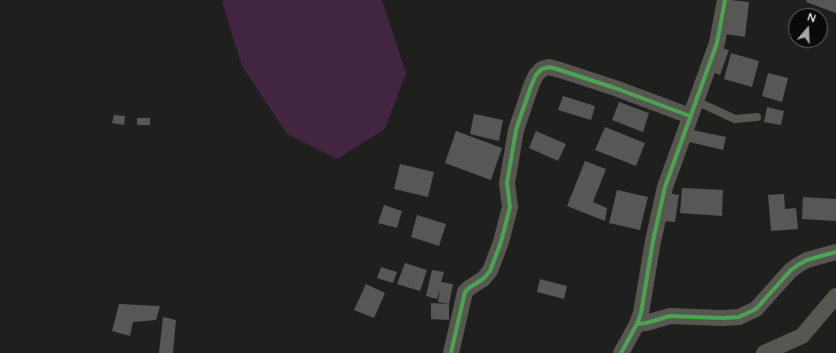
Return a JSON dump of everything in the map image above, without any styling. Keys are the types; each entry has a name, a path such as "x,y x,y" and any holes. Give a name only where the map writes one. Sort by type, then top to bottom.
{"street":[{"path":"621,353 637,324 641,313 653,241 665,187 717,43 725,0"},
{"path":"452,353 465,292 483,279 490,271 501,242 510,207 507,183 512,146 525,100 536,75 542,69 549,67 560,70 615,88 690,116"},
{"path":"637,324 670,316 722,318 739,317 756,310 790,271 798,265 807,260 836,252"},
{"path":"764,353 802,336 836,296"}],"lane":[{"path":"696,101 735,118 757,118"}],"shaded area":[{"path":"225,0 382,0 406,73 385,129 337,159 287,134 242,66 222,2"}],"building":[{"path":"730,0 749,2 745,37 725,34"},
{"path":"807,0 836,0 836,13 828,10 828,8 822,8 806,2"},
{"path":"719,47 729,50 720,75 710,71"},
{"path":"731,53 759,61 752,87 724,79"},
{"path":"768,73 788,78 782,102 762,96"},
{"path":"563,96 595,106 591,120 558,110"},
{"path":"619,102 649,113 643,132 612,120"},
{"path":"767,107 784,111 781,125 764,122"},
{"path":"474,114 503,120 499,141 470,134"},
{"path":"114,115 125,116 124,125 112,123"},
{"path":"137,118 150,118 150,125 137,125"},
{"path":"605,127 645,143 636,166 595,150"},
{"path":"688,129 726,137 723,150 685,141"},
{"path":"456,131 502,148 491,180 445,163"},
{"path":"536,131 566,144 558,161 529,148"},
{"path":"585,161 606,169 593,202 607,208 605,221 567,206"},
{"path":"400,164 434,172 428,197 394,189"},
{"path":"682,188 723,190 722,216 680,213"},
{"path":"617,190 648,197 640,230 609,223"},
{"path":"668,193 679,195 675,222 664,221"},
{"path":"784,194 785,209 796,208 798,229 771,231 768,195"},
{"path":"803,197 836,199 836,221 802,219"},
{"path":"384,205 402,211 397,228 378,223"},
{"path":"417,215 446,224 439,246 411,237"},
{"path":"405,263 427,270 420,291 397,284"},
{"path":"381,267 397,272 393,283 377,278"},
{"path":"432,270 444,272 441,282 453,284 449,304 438,302 440,289 437,299 426,296"},
{"path":"540,279 567,286 564,299 537,292"},
{"path":"366,284 385,293 374,318 354,310"},
{"path":"431,303 449,304 449,320 431,319"},
{"path":"119,304 160,306 156,320 133,322 130,336 112,331"},
{"path":"163,317 176,320 173,353 159,353"}],"cycle path":[{"path":"621,353 637,324 641,313 653,241 665,187 717,43 725,0"},
{"path":"451,353 465,292 483,279 490,271 501,242 510,207 507,183 516,130 531,86 536,75 542,69 549,67 560,70 615,88 690,116"},
{"path":"637,324 670,316 722,318 739,317 756,309 790,271 798,265 807,260 836,252"}]}
